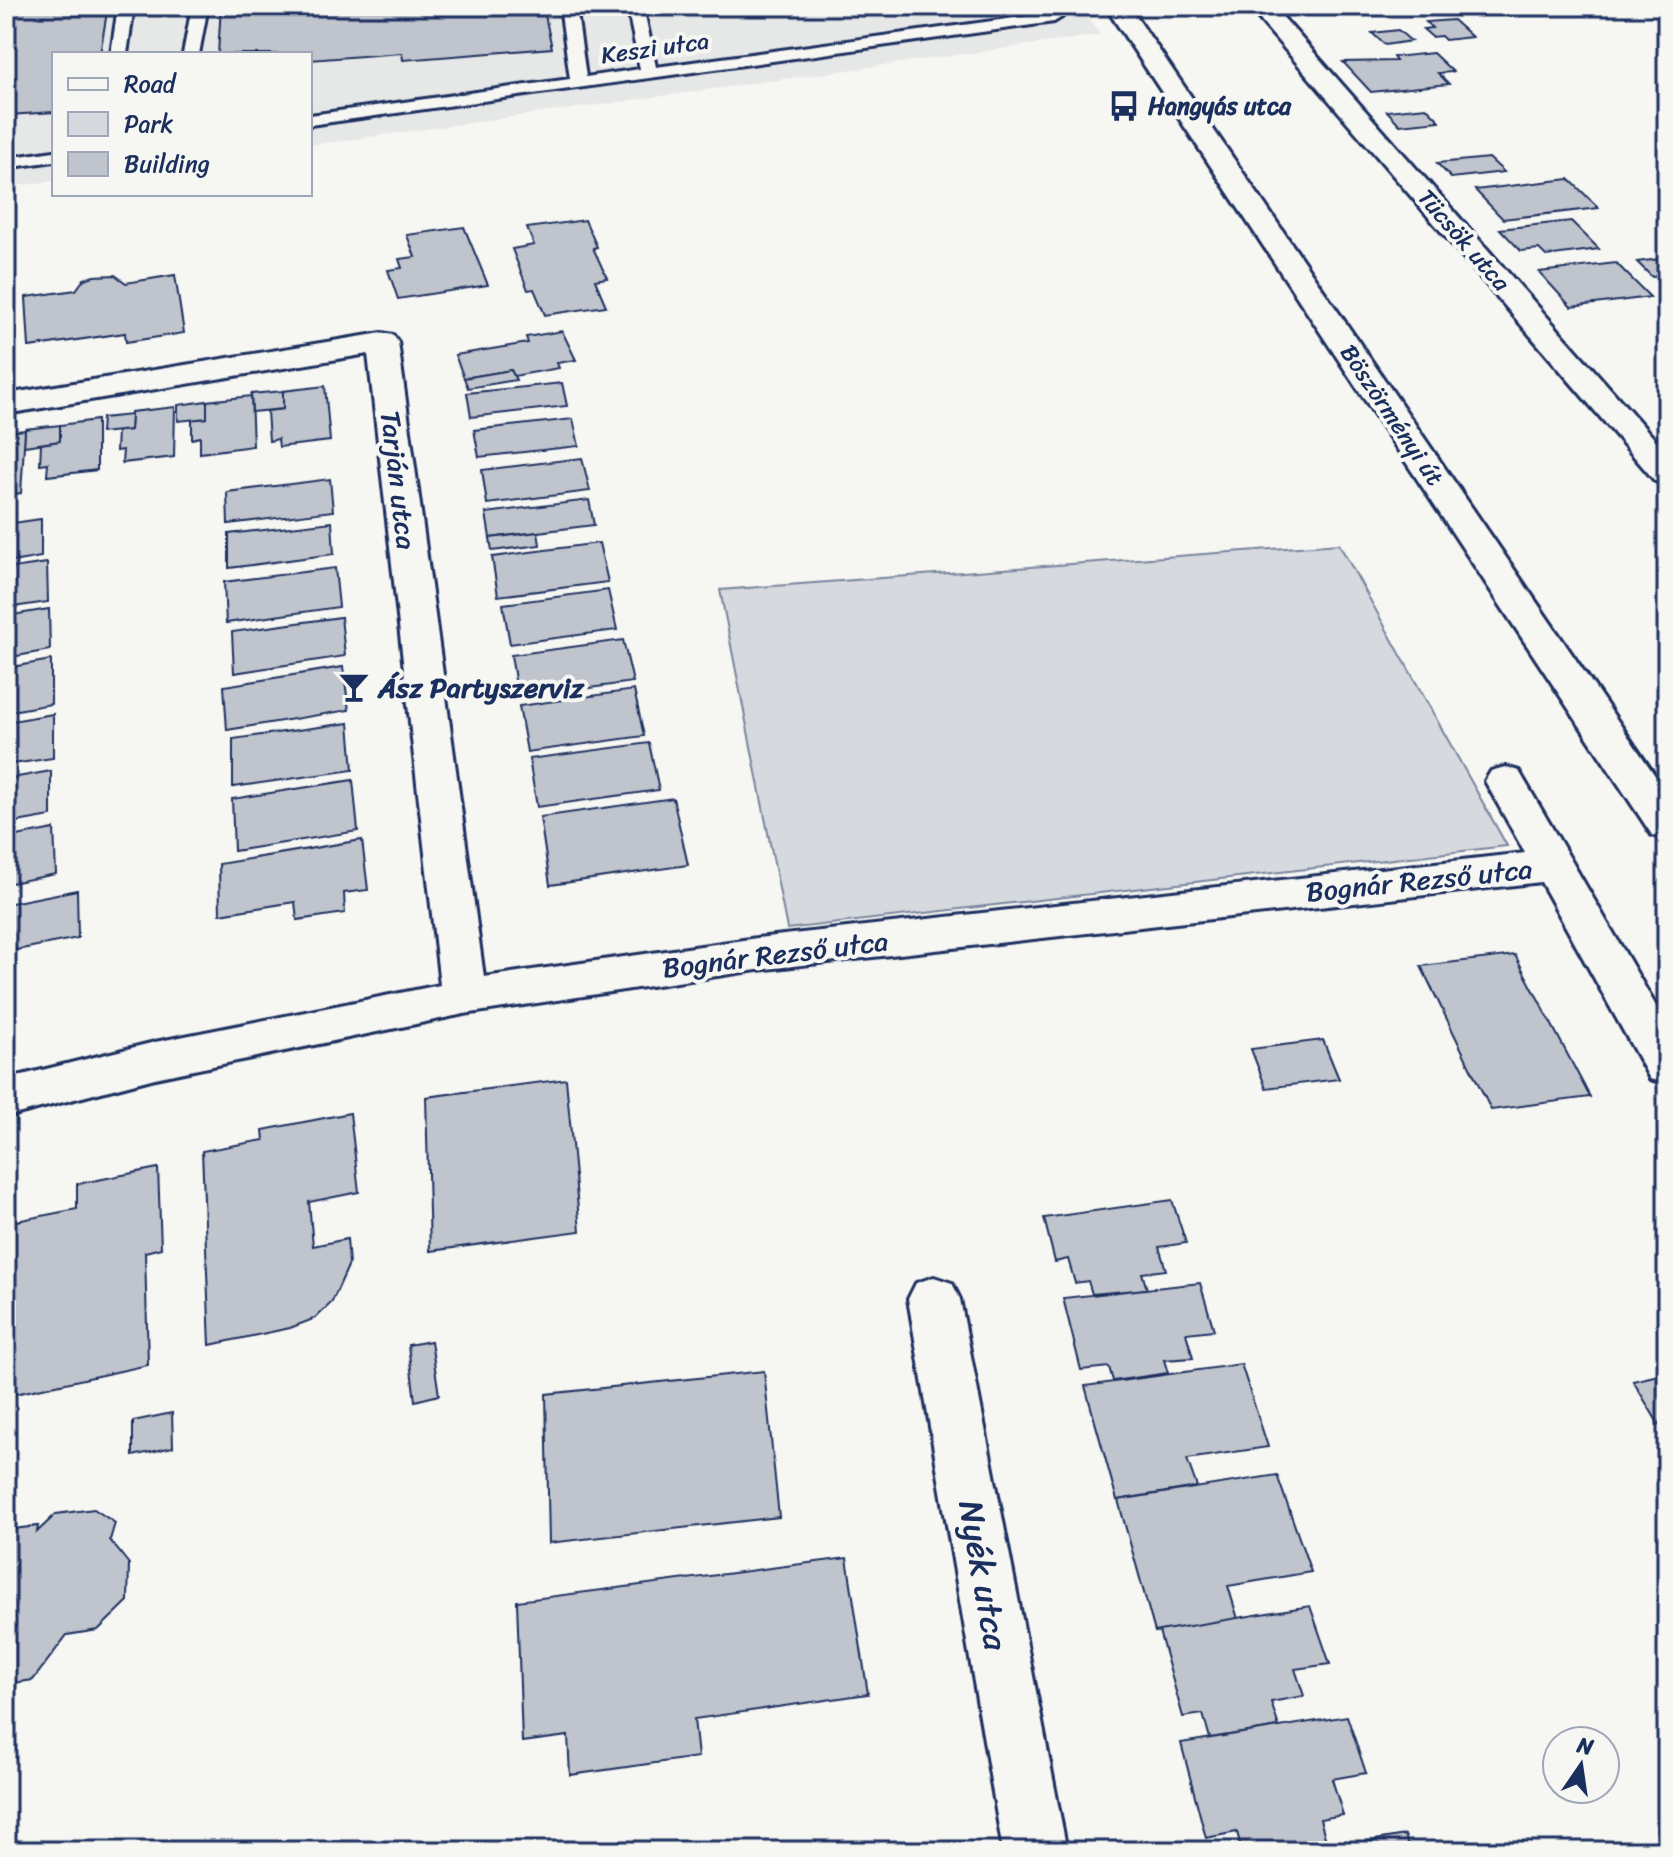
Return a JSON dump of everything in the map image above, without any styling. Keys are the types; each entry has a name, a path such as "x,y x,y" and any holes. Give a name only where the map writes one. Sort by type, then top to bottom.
{"street":[{"name":"Böszörményi út","path":"1118,6 1667,825"},
{"name":"Tücsök utca","path":"1260,6 1667,474"},
{"name":"Tarján utca","path":"6,404 382,342 464,997"},
{"path":"1505,781 1667,1066"},
{"name":"Bognár Rezső utca","path":"6,1098 155,1060 464,997 757,954 1553,865"},
{"name":"Nyék utca","path":"934,1299 1035,1851"}],"lane":[{"path":"119,52 126,6"},
{"path":"191,52 200,6"},
{"path":"568,6 579,83"},
{"path":"635,6 649,73"},
{"name":"Keszi utca","path":"312,120 649,73 1051,11"},
{"path":"6,163 52,156"}],"shaded area":[{"path":"6,6 1081,6 1100,35 312,145 312,52 52,52 52,181 6,187"}],"green space":[{"path":"1339,544 1507,846 787,929 720,590"}],"building":[{"path":"108,6 100,52 52,52 52,112 8,115 6,121 6,8"},
{"path":"221,6 543,6 552,48 403,60 402,53 312,60 312,52 218,52"},
{"path":"1453,20 1472,37 1445,40 1441,36 1432,37 1423,29 1432,28 1426,22"},
{"path":"1398,30 1411,41 1385,45 1372,33"},
{"path":"1433,53 1453,72 1438,73 1449,84 1371,92 1343,62 1396,61 1393,57"},
{"path":"1426,107 1440,121 1400,125 1387,111"},
{"path":"1489,158 1504,172 1451,178 1437,163"},
{"path":"1569,179 1599,208 1503,219 1475,190"},
{"path":"585,220 597,247 593,248 607,278 595,280 606,306 545,315 534,289 528,290 512,249 534,245 527,228"},
{"path":"1571,221 1599,249 1546,256 1539,249 1521,251 1500,229"},
{"path":"464,227 488,285 398,299 388,270 402,268 399,259 415,257 407,235"},
{"path":"1667,258 1667,275 1652,277 1637,262"},
{"path":"1616,263 1650,297 1571,307 1539,272"},
{"path":"115,275 126,283 175,275 184,333 126,342 125,333 29,347 26,297 76,290 84,279"},
{"path":"562,331 576,360 557,363 559,368 514,376 511,370 464,378 455,355 528,343 526,337"},
{"path":"511,370 516,380 468,388 464,378"},
{"path":"562,383 567,406 471,417 467,393"},
{"path":"325,386 330,441 279,447 278,439 269,441 267,411 283,409 283,391"},
{"path":"283,391 283,409 252,412 251,394"},
{"path":"251,396 253,446 200,453 200,437 192,439 192,419 207,418 207,401"},
{"path":"207,401 207,418 178,421 178,405"},
{"path":"175,407 174,457 122,463 123,450 116,451 117,431 130,430 131,412"},
{"path":"131,415 130,430 101,433 102,418"},
{"path":"573,419 579,446 479,457 474,430"},
{"path":"97,420 97,470 47,476 48,463 40,464 41,444 60,441 60,425"},
{"path":"60,425 60,441 24,446 25,429"},
{"path":"25,430 21,493 6,495 6,432"},
{"path":"582,458 590,491 487,504 482,470"},
{"path":"330,479 333,511 228,524 227,492"},
{"path":"589,500 594,525 490,538 486,513"},
{"path":"41,519 41,557 6,563 6,524"},
{"path":"332,522 334,554 229,568 229,534"},
{"path":"538,532 540,545 492,551 490,538"},
{"path":"599,543 608,582 498,596 492,557"},
{"path":"47,563 48,602 6,608 6,569"},
{"path":"335,568 339,607 226,623 224,582"},
{"path":"608,590 617,630 510,644 503,604"},
{"path":"49,609 50,650 6,658 6,616"},
{"path":"341,617 345,656 234,673 232,632"},
{"path":"623,640 633,682 518,698 511,655"},
{"path":"51,660 51,704 6,712 6,668"},
{"path":"343,667 349,710 227,730 224,686"},
{"path":"634,690 644,736 527,752 519,706"},
{"path":"53,714 53,758 6,765 6,722"},
{"path":"349,723 353,770 233,787 233,739"},
{"path":"649,743 659,790 537,807 529,759"},
{"path":"51,771 51,816 6,824 6,779"},
{"path":"353,780 358,831 234,851 232,799"},
{"path":"673,798 688,865 550,885 540,817"},
{"path":"54,829 56,874 6,884 6,838"},
{"path":"362,840 368,890 344,893 345,913 297,920 295,902 220,914 219,864"},
{"path":"77,890 78,938 6,952 6,904"},
{"path":"1515,955 1590,1097 1491,1110 1421,966"},
{"path":"1323,1040 1339,1079 1266,1088 1251,1049"},
{"path":"566,1079 580,1231 430,1251 426,1097"},
{"path":"350,1113 359,1192 309,1202 313,1246 347,1239 349,1264 332,1302 316,1318 290,1328 210,1345 202,1151 264,1140 263,1130"},
{"path":"158,1168 161,1248 145,1252 148,1365 6,1396 6,1223 77,1209 77,1184"},
{"path":"1172,1200 1186,1243 1159,1247 1166,1270 1142,1273 1147,1289 1092,1294 1088,1281 1075,1283 1068,1259 1055,1262 1044,1218"},
{"path":"1200,1283 1214,1330 1186,1333 1193,1358 1164,1360 1168,1373 1113,1381 1109,1367 1081,1370 1063,1298"},
{"path":"431,1341 439,1395 415,1401 408,1345"},
{"path":"1241,1364 1268,1447 1187,1459 1197,1487 1117,1500 1085,1386"},
{"path":"764,1371 779,1517 549,1543 546,1394"},
{"path":"1667,1373 1667,1438 1633,1381"},
{"path":"172,1413 173,1447 133,1456 133,1421"},
{"path":"1277,1475 1311,1572 1228,1586 1238,1619 1155,1632 1118,1500"},
{"path":"94,1509 115,1523 110,1540 129,1564 128,1601 98,1630 67,1635 33,1680 6,1684 6,1530 38,1526 37,1532 56,1514"},
{"path":"847,1558 868,1694 694,1719 698,1757 570,1775 568,1736 522,1742 517,1601"},
{"path":"1310,1606 1330,1664 1295,1669 1304,1696 1271,1702 1279,1727 1210,1738 1203,1714 1183,1717 1159,1631"},
{"path":"1347,1716 1366,1773 1332,1779 1343,1815 1320,1819 1328,1848 1242,1851 1237,1832 1206,1838 1181,1743"},
{"path":"1405,1835 1410,1851 1311,1851"}],"place":[{"name":"Hangyás utca","path":"1124,106"},
{"name":"Ász Partyszerviz","path":"354,687"}]}
